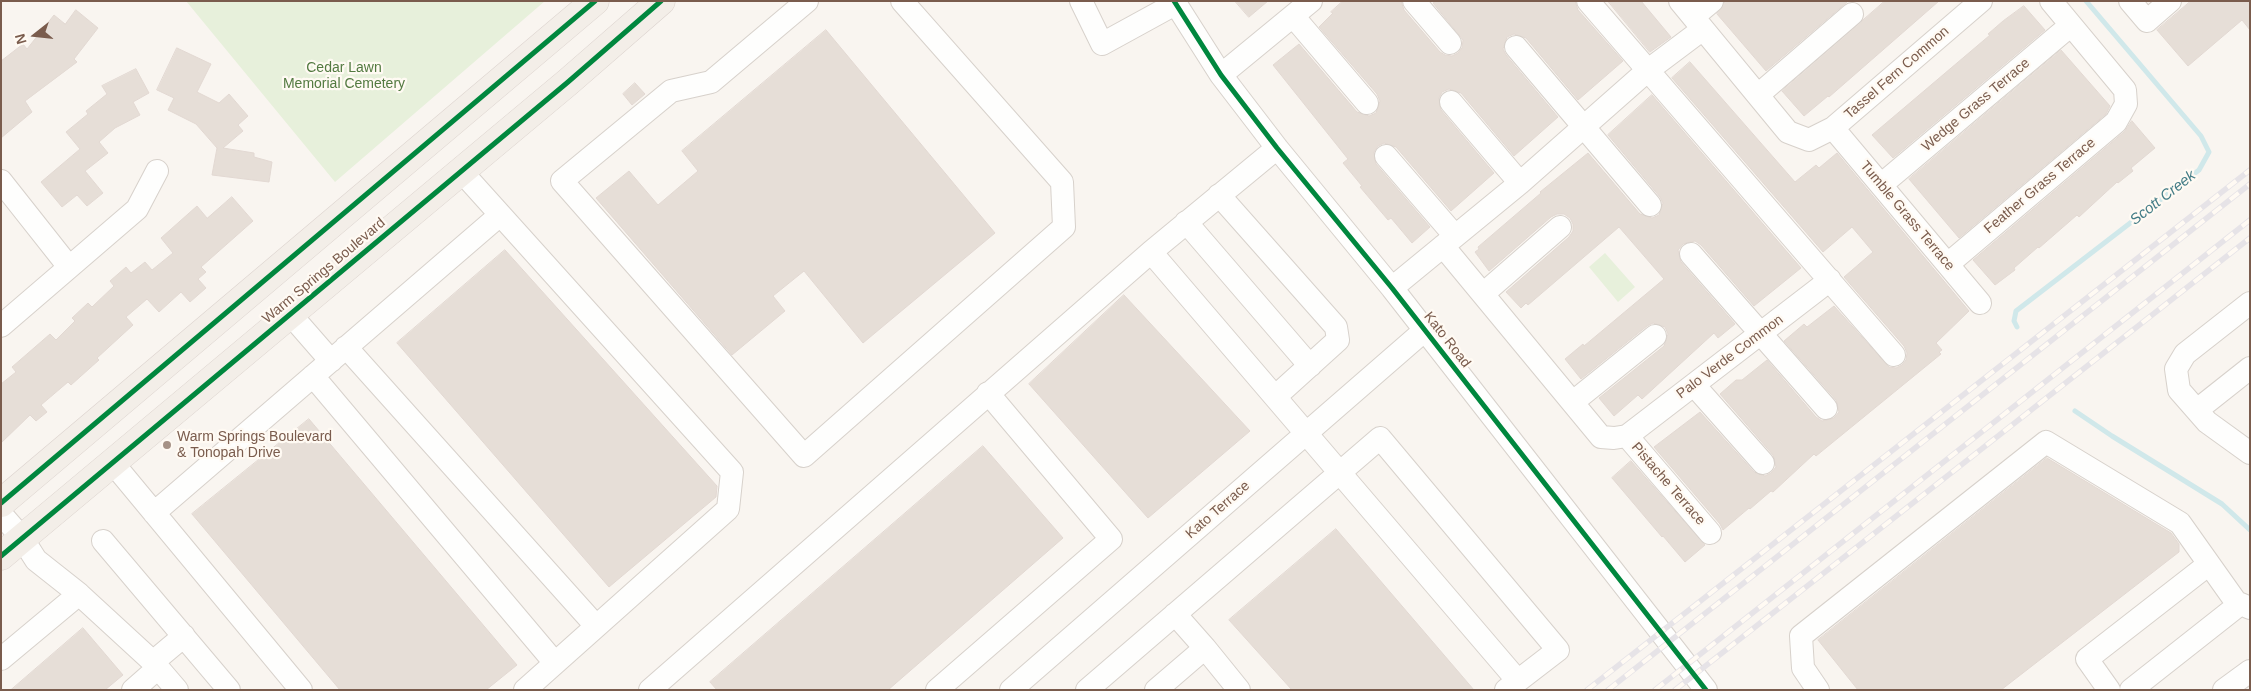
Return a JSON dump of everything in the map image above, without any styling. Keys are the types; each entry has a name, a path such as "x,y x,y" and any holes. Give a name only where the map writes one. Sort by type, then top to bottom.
{"main road":[{"path":"1,503 595,1"},
{"name":"Warm Springs Boulevard","path":"1,556 661,1"}],"street":[{"path":"807,1 712,82 671,91 562,182 804,456 1064,227 1062,182 902,1"},
{"path":"1080,1 1102,44 1174,2"},
{"path":"1221,75 1311,1"},
{"path":"1414,1 1450,43"},
{"path":"1588,1 1894,355"},
{"path":"1392,288 1584,128 1647,71 1692,16 1712,1"},
{"name":"Tassel Fern Common","path":"1758,95 1788,132 1809,140 1833,128 1981,1"},
{"path":"2051,1 2071,25"},
{"path":"2130,1 2147,21 2170,1"},
{"name":"Kato Road","path":"1174,2 1221,75 1277,148 1392,288 1706,690"},
{"path":"1692,16 1758,95 1852,14"},
{"path":"1293,16 1366,103"},
{"name":"Feather Grass Terrace","path":"1948,264 2116,122 2126,104 2125,90 2071,25"},
{"name":"Wedge Grass Terrace","path":"1881,184 2071,25"},
{"path":"1516,47 1650,205"},
{"path":"1451,102 1520,183"},
{"name":"Tumble Grass Terrace","path":"1833,128 1980,303"},
{"path":"661,686 988,393 1150,252 1277,148"},
{"path":"1386,156 1449,241 1483,294 1601,437 1627,436"},
{"path":"1,326 136,209 157,171"},
{"path":"461,171 732,472 728,509 525,690"},
{"path":"1,181 69,267"},
{"path":"1219,195 1336,327 1338,340 1275,397"},
{"path":"154,513 500,215"},
{"path":"1186,222 1310,366"},
{"path":"1483,294 1560,227"},
{"path":"1087,690 1340,473 1380,438 1558,650 1512,685 1340,473 1150,252"},
{"path":"1691,254 1826,408"},
{"name":"Palo Verde Common","path":"1627,436 1830,280"},
{"path":"2250,303 2185,354 2176,369 2179,390 2207,422 2250,454"},
{"path":"290,314 338,354 596,626"},
{"name":"Kato Terrace","path":"1011,690 1425,330"},
{"path":"1574,402 1655,336"},
{"path":"2197,410 2250,368"},
{"path":"313,376 555,663"},
{"path":"1694,385 1763,463"},
{"path":"949,686 1111,539 988,393"},
{"name":"Pistache Terrace","path":"1627,436 1710,532"},
{"path":"1818,690 1804,668 1801,636 2046,442 2180,523 2236,602 2245,606 2131,690"},
{"path":"112,462 301,690"},
{"path":"1,514 22,538 36,560 79,594 156,665 177,690"},
{"path":"103,541 229,690"},
{"path":"2109,690 2087,659 2209,564"},
{"path":"1,659 79,594"},
{"path":"1175,614 1239,690"},
{"path":"133,690 184,636"},
{"path":"1156,690 1205,648"},
{"path":"2224,690 2250,671"}],"green space":[{"name":"Cedar Lawn Memorial Cemetery","path":"186,1 545,1 335,182"},
{"path":"1605,253 1635,287 1618,302 1589,267"}],"building":[{"path":"1235,1 1268,1 1249,17"},
{"path":"1343,1 1401,1 1404,10 1440,52 1452,56 1462,48 1463,40 1433,3 1436,1 1575,1 1578,10 1623,61 1578,100 1526,38 1514,34 1507,37 1503,49 1506,55 1558,117 1514,156 1461,93 1449,89 1442,92 1439,98 1441,110 1494,173 1451,211 1396,147 1384,143 1378,146 1374,152 1376,164 1430,227 1412,243 1391,218 1388,220 1360,187 1362,186 1343,163 1348,159 1273,65 1299,44 1357,112 1369,116 1376,113 1380,101 1377,94 1319,27"},
{"path":"1608,1 1641,1 1671,37 1650,52"},
{"path":"1726,1 1847,2 1766,71 1717,14"},
{"path":"1885,1 1939,1 1829,97 1804,116 1782,91"},
{"path":"2191,1 2250,1 2250,30 2242,20 2188,66 2157,30"},
{"path":"2024,6 2045,30 1893,158 1872,135 1990,35 1988,34 2003,21"},
{"path":"76,10 98,28 74,59 77,62 25,101 32,112 1,138 1,61 23,44 27,49 54,15 65,24"},
{"path":"826,30 995,233 863,343 804,271 773,296 785,311 732,355 596,198 629,171 658,205 698,171 682,151"},
{"path":"177,48 211,64 197,92 219,103 229,94 248,116 238,125 243,131 223,148 254,153 254,157 272,162 269,182 212,175 217,148 196,124 168,110 174,98 157,90"},
{"path":"2061,50 2110,106 2106,114 1959,238 1909,179"},
{"path":"1690,62 1795,182 1816,165 1819,168 1837,153 1969,311 1936,343 1942,350 1939,352 1941,354 1816,456 1814,454 1773,492 1771,491 1723,530 1720,524 1654,447 1700,412 1754,472 1765,476 1771,473 1776,467 1773,455 1720,394 1736,380 1742,380 1767,360 1816,417 1822,421 1834,418 1839,412 1836,400 1784,341 1804,324 1807,327 1834,306 1889,367 1896,368 1902,365 1906,360 1907,353 1904,346 1844,277 1873,252 1852,227 1823,252 1672,78"},
{"path":"136,69 149,93 133,102 140,115 115,128 99,142 108,153 85,171 103,193 87,206 77,195 62,207 41,182 80,149 66,132 88,114 86,111 107,94 102,86"},
{"path":"635,83 645,94 632,105 623,94"},
{"path":"1652,95 1801,268 1754,306 1701,245 1695,241 1683,244 1678,250 1681,262 1735,324 1718,338 1714,333 1642,399 1638,395 1614,416 1599,398 1664,346 1668,334 1665,327 1653,323 1647,326 1581,379 1565,359 1583,344 1584,346 1664,279 1619,227 1528,305 1526,303 1521,308 1506,292 1569,237 1573,231 1573,224 1570,218 1564,214 1557,214 1551,217 1489,271 1475,252 1479,249 1478,247 1540,192 1588,153 1640,214 1652,218 1659,215 1663,203 1660,197 1608,135"},
{"path":"2132,121 2155,148 2131,168 2133,171 2117,182 2079,217 2077,215 2038,247 2014,268 2015,270 1995,285 1973,260 2124,132"},
{"path":"232,197 253,221 201,267 206,272 198,279 206,288 190,302 181,292 159,312 147,299 126,317 133,325 97,358 99,360 71,385 68,382 41,405 47,412 36,421 30,415 1,443 1,384 16,372 12,367 50,334 56,340 75,321 72,318 88,303 92,307 114,286 110,281 126,267 131,273 145,262 152,270 173,253 161,238 197,206 207,218"},
{"path":"505,250 717,486 716,497 609,587 397,343"},
{"path":"1124,295 1250,431 1148,518 1029,384"},
{"path":"309,419 517,665 486,690 340,690 192,514"},
{"path":"983,446 1063,538 888,690 717,690 710,682"},
{"path":"2047,458 2171,533 2179,544 2179,552 2001,690 1858,690 1818,640"},
{"path":"1631,461 1705,545 1685,562 1612,478"},
{"path":"1336,529 1474,690 1292,690 1229,620"},
{"path":"83,628 123,675 105,690 11,690"}],"waterway":[{"name":"Scott Creek","path":"2017,327 2014,321 2016,311 2199,170 2209,152 2201,136 2086,1"},
{"name":"Scott Creek","path":"2075,411 2222,504 2250,530"}],"railway":[{"path":"1587,690 2250,170"},
{"path":"1608,690 2250,184"},
{"path":"1655,690 2250,220"},
{"path":"1675,690 2250,238"}],"cycle path":[{"path":"1,503 595,1"},
{"path":"1,556 568,82 661,1"},
{"path":"1174,1 1221,75 1277,148 1392,288 1706,690"}],"place":[{"name":"Warm Springs Boulevard & Tonopah Drive","path":"167,445"}]}
